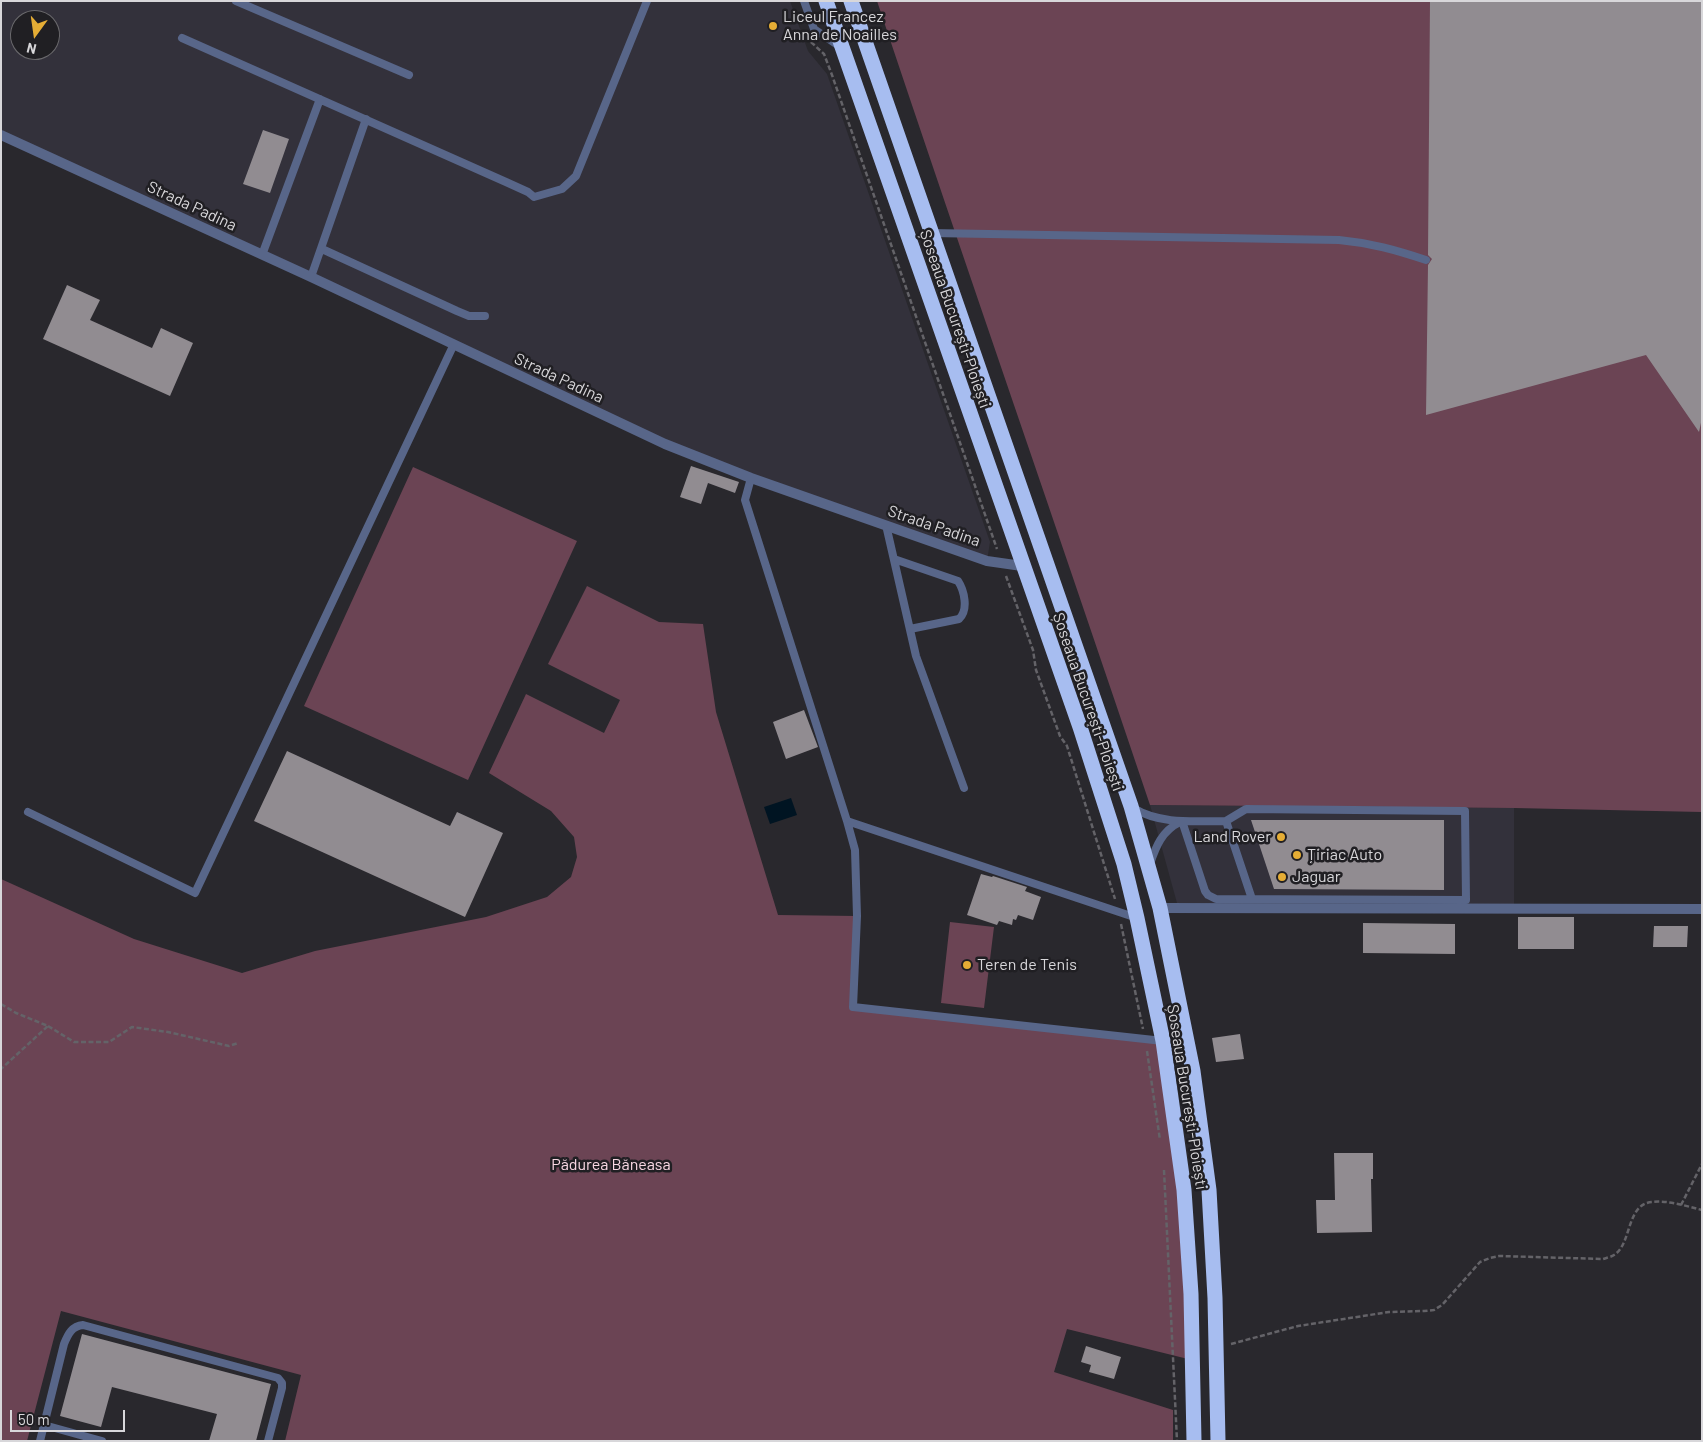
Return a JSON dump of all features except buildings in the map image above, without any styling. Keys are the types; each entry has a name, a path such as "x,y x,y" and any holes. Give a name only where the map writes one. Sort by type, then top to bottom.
{"highway":[{"name":"Șoseaua București-Ploiești","path":"826,1 1083,736 1124,864 1163,1042 1184,1190 1190,1294 1194,1441"},
{"name":"Șoseaua București-Ploiești","path":"851,1 1131,806 1150,866 1193,1071 1209,1190 1218,1441"}],"street":[{"name":"Strada Padina","path":"1,135 311,277 665,444 751,478 987,561 1022,566"},
{"path":"1160,908 1702,909"}],"lane":[{"path":"236,1 409,76"},
{"path":"182,38 521,188 534,197 562,189 576,176 647,1"},
{"path":"804,1 814,29 842,48"},
{"path":"262,255 320,99"},
{"path":"311,277 366,119"},
{"path":"931,233 1339,240 1390,248 1426,260"},
{"path":"322,249 469,316 485,316"},
{"path":"28,812 195,893 454,344"},
{"path":"751,478 745,500 855,850 857,916 853,1007 1163,1042"},
{"path":"886,525 916,656 964,788"},
{"path":"894,559 958,580 963,589 964,612 959,619 910,629"},
{"path":"1131,806 1148,816 1182,822 1226,821 1246,809 1465,811 1466,900 1216,899 1205,891 1182,822"},
{"path":"847,821 1137,918"},
{"path":"1226,821 1252,899"},
{"path":"1150,866 1156,846 1162,837 1173,826 1182,822"},
{"path":"40,1441 64,1344 71,1330 83,1325 278,1378 282,1388 268,1441"},
{"path":"44,1425 102,1441"}],"path":[{"path":"804,36 824,54 830,68 1033,650 1036,670 1060,736 1066,746 1108,875 1118,911 1146,1040 1160,1143"},
{"path":"1,1004 16,1013 48,1026 74,1042 109,1042 132,1027 168,1032 228,1046 238,1043"},
{"path":"1,1069 48,1026"},
{"path":"1163,1162 1176,1398 1176,1441"},
{"path":"1681,1205 1702,1164"},
{"path":"1216,1348 1298,1326 1388,1312 1434,1310 1442,1305 1480,1262 1490,1258 1500,1256 1603,1259 1615,1255 1621,1246 1637,1209 1645,1203 1681,1205 1702,1210"}],"shaded area":[{"path":"1,1 790,1 808,51 827,74 990,542 987,561 665,444 1,135"},
{"path":"1150,805 1514,808 1514,909 1177,903"}],"green space":[{"path":"877,1 1702,1 1702,812 1514,808 1150,805"},
{"path":"413,467 577,541 468,780 304,706"},
{"name":"Pădurea Băneasa","path":"587,586 659,622 703,624 716,712 778,915 857,916 853,1007 1163,1041 1167,1066 1192,1360 1067,1329 1054,1372 1173,1410 1173,1441 285,1441 301,1375 61,1311 27,1441 1,1441 1,879 134,939 242,973 315,951 486,917 547,897 571,877 577,857 574,837 551,811 489,773 526,694 604,733 620,700 548,664"},
{"name":"Teren de Tenis","path":"950,922 994,927 984,1008 941,1003"}],"water":[{"path":"791,798 797,815 770,824 764,807"}],"place":[{"name":"Liceul Francez Anna de Noailles","path":"773,26"},
{"name":"Land Rover","path":"1281,837"},
{"name":"Țiriac Auto","path":"1297,855"},
{"name":"Jaguar","path":"1282,877"},
{"name":"Teren de Tenis","path":"967,965"}]}
